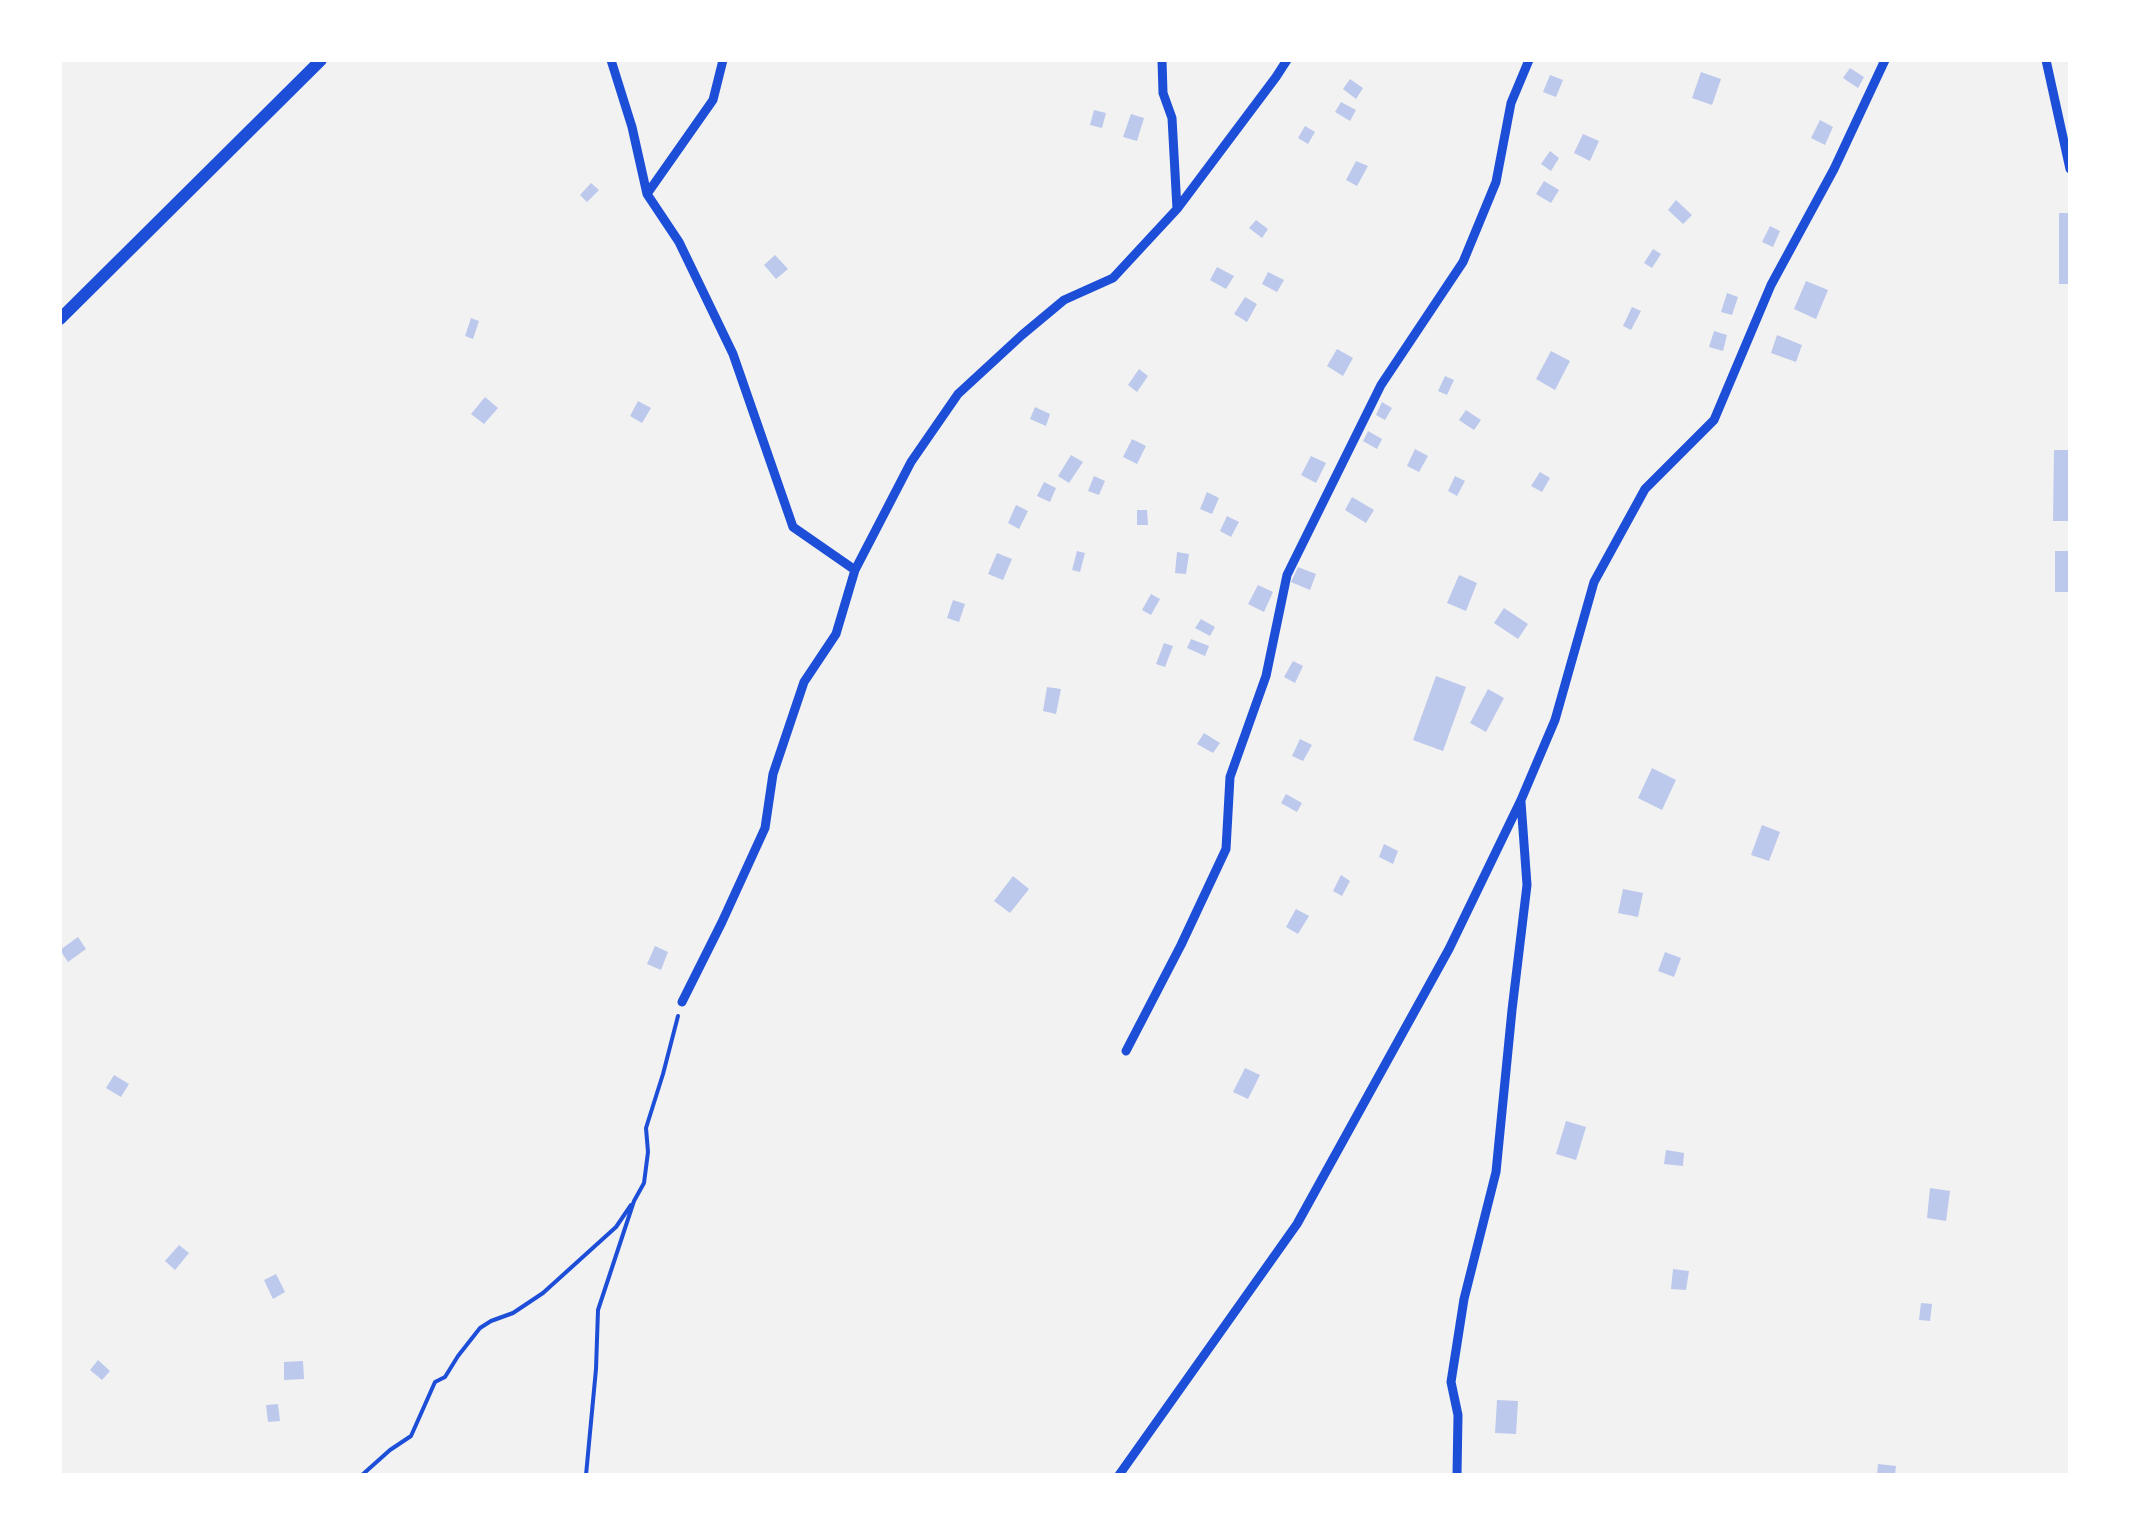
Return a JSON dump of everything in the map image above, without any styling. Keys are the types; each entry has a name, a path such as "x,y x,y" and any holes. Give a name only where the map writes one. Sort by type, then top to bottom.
{"main road":[{"path":"63,311 321,60"}],"street":[{"path":"611,60 632,128 646,194 680,242 734,354 794,527 855,570"},
{"path":"646,194 713,100 723,60"},
{"path":"1162,60 1163,92 1172,118 1176,209"},
{"path":"682,1002 765,828 773,774 804,682 836,634 855,570 910,462 958,394 1064,300 1113,278 1176,209 1287,60"},
{"path":"1126,1051 1226,849 1230,777 1266,676 1287,574 1381,384 1462,262 1496,182 1511,103 1529,60"},
{"path":"1119,1475 1298,1224 1449,949 1556,720 1594,582 1646,489 1714,420 1772,284 1834,169 1885,60"},
{"path":"2046,60 2070,169"},
{"path":"1458,1475 1458,1415 1451,1382 1464,1299 1496,1172 1527,886 1521,800"}],"path":[{"path":"362,1475 411,1436 435,1382 445,1377 480,1328 543,1293 616,1227 634,1201 644,1182 646,1128 682,1002"},
{"path":"586,1475 598,1310 634,1201"}],"building":[{"path":"1850,68 1864,77 1858,88 1843,78"},
{"path":"1701,72 1721,79 1712,105 1692,98"},
{"path":"1550,75 1563,80 1556,97 1543,92"},
{"path":"1350,79 1363,88 1356,99 1343,89"},
{"path":"1341,102 1356,110 1350,121 1335,112"},
{"path":"1094,110 1106,113 1102,128 1090,125"},
{"path":"1131,114 1144,118 1137,141 1123,137"},
{"path":"1820,120 1833,127 1825,145 1811,138"},
{"path":"1305,126 1315,132 1308,144 1298,138"},
{"path":"1583,134 1599,141 1590,161 1574,153"},
{"path":"1550,151 1559,158 1551,171 1541,164"},
{"path":"1356,161 1368,166 1357,186 1346,180"},
{"path":"1544,181 1559,190 1551,203 1536,194"},
{"path":"591,183 599,190 587,202 580,195"},
{"path":"1676,200 1692,215 1683,224 1668,210"},
{"path":"2059,213 2070,213 2070,284 2059,284"},
{"path":"1256,220 1268,229 1262,238 1249,228"},
{"path":"1770,226 1780,231 1773,247 1762,242"},
{"path":"1653,249 1661,254 1652,268 1644,263"},
{"path":"775,255 788,269 776,279 764,265"},
{"path":"1217,267 1234,276 1226,289 1210,280"},
{"path":"1268,272 1284,280 1277,292 1262,284"},
{"path":"1806,281 1828,290 1816,319 1794,309"},
{"path":"1727,293 1738,297 1732,315 1721,312"},
{"path":"1245,297 1257,304 1247,322 1234,314"},
{"path":"1632,307 1641,311 1631,330 1623,326"},
{"path":"471,318 479,321 473,339 465,336"},
{"path":"1714,331 1727,335 1723,351 1709,347"},
{"path":"1777,335 1802,345 1796,362 1771,353"},
{"path":"1337,349 1353,358 1343,376 1327,366"},
{"path":"1551,351 1570,361 1555,390 1536,379"},
{"path":"1139,369 1148,376 1137,392 1128,385"},
{"path":"1445,376 1454,380 1447,395 1438,391"},
{"path":"485,397 498,408 484,424 471,414"},
{"path":"638,401 651,408 642,423 630,416"},
{"path":"1382,402 1392,408 1385,420 1376,415"},
{"path":"1035,407 1050,414 1046,426 1030,419"},
{"path":"1466,410 1481,420 1474,430 1459,420"},
{"path":"1368,431 1382,439 1377,449 1363,441"},
{"path":"1132,439 1146,446 1137,464 1123,457"},
{"path":"1415,449 1428,456 1419,472 1407,466"},
{"path":"2054,450 2070,450 2070,521 2053,521"},
{"path":"1071,455 1083,462 1069,483 1058,476"},
{"path":"1311,456 1326,463 1316,483 1301,475"},
{"path":"1540,472 1550,478 1542,492 1531,486"},
{"path":"1094,476 1105,481 1099,495 1088,491"},
{"path":"1455,476 1465,481 1457,496 1448,491"},
{"path":"1044,482 1056,488 1050,502 1037,496"},
{"path":"1207,492 1219,498 1212,514 1200,509"},
{"path":"1352,497 1374,510 1366,523 1345,510"},
{"path":"1016,505 1028,511 1019,529 1008,523"},
{"path":"1137,510 1147,510 1148,525 1137,525"},
{"path":"1227,516 1239,522 1231,537 1220,531"},
{"path":"1077,551 1085,553 1080,572 1072,570"},
{"path":"2055,551 2070,551 2070,592 2055,592"},
{"path":"1177,552 1189,554 1186,574 1175,573"},
{"path":"997,553 1012,559 1003,580 988,574"},
{"path":"1298,567 1316,574 1310,590 1291,582"},
{"path":"1459,575 1477,583 1466,611 1447,603"},
{"path":"1258,585 1273,592 1264,612 1248,604"},
{"path":"1151,594 1160,599 1151,615 1142,610"},
{"path":"953,600 965,604 959,622 947,618"},
{"path":"1504,608 1528,624 1518,639 1494,623"},
{"path":"1201,619 1215,627 1210,636 1195,628"},
{"path":"1191,639 1209,646 1205,656 1187,648"},
{"path":"1164,643 1173,646 1165,667 1156,664"},
{"path":"1293,661 1303,666 1295,683 1284,677"},
{"path":"1436,676 1466,687 1443,751 1413,740"},
{"path":"1047,687 1061,689 1056,714 1043,711"},
{"path":"1488,689 1504,698 1486,732 1470,723"},
{"path":"1204,733 1220,743 1213,753 1197,744"},
{"path":"1300,739 1312,745 1303,761 1292,756"},
{"path":"1652,768 1676,780 1662,810 1638,798"},
{"path":"1286,794 1302,803 1297,812 1281,803"},
{"path":"1762,825 1780,832 1769,861 1751,855"},
{"path":"1384,844 1398,851 1393,864 1379,857"},
{"path":"1341,875 1350,881 1342,896 1333,891"},
{"path":"1013,876 1029,889 1010,913 994,901"},
{"path":"1623,889 1643,893 1638,917 1618,913"},
{"path":"1296,909 1309,916 1298,934 1286,927"},
{"path":"78,937 86,949 68,962 60,950"},
{"path":"655,946 668,952 661,970 647,964"},
{"path":"1665,952 1681,958 1674,977 1658,971"},
{"path":"1245,1068 1260,1075 1248,1099 1233,1092"},
{"path":"114,1075 129,1084 121,1097 106,1088"},
{"path":"1566,1121 1586,1127 1576,1160 1556,1154"},
{"path":"1666,1150 1684,1153 1683,1166 1664,1164"},
{"path":"1930,1188 1950,1191 1946,1221 1927,1218"},
{"path":"179,1245 189,1253 175,1270 165,1261"},
{"path":"1673,1269 1689,1271 1686,1290 1671,1289"},
{"path":"276,1274 285,1292 273,1299 264,1280"},
{"path":"1921,1303 1932,1304 1930,1321 1919,1320"},
{"path":"98,1360 110,1371 102,1380 90,1370"},
{"path":"303,1361 304,1379 284,1380 284,1362"},
{"path":"1497,1400 1518,1401 1516,1434 1495,1433"},
{"path":"278,1404 280,1421 268,1422 266,1405"},
{"path":"1878,1464 1896,1466 1895,1475 1877,1475"}]}
